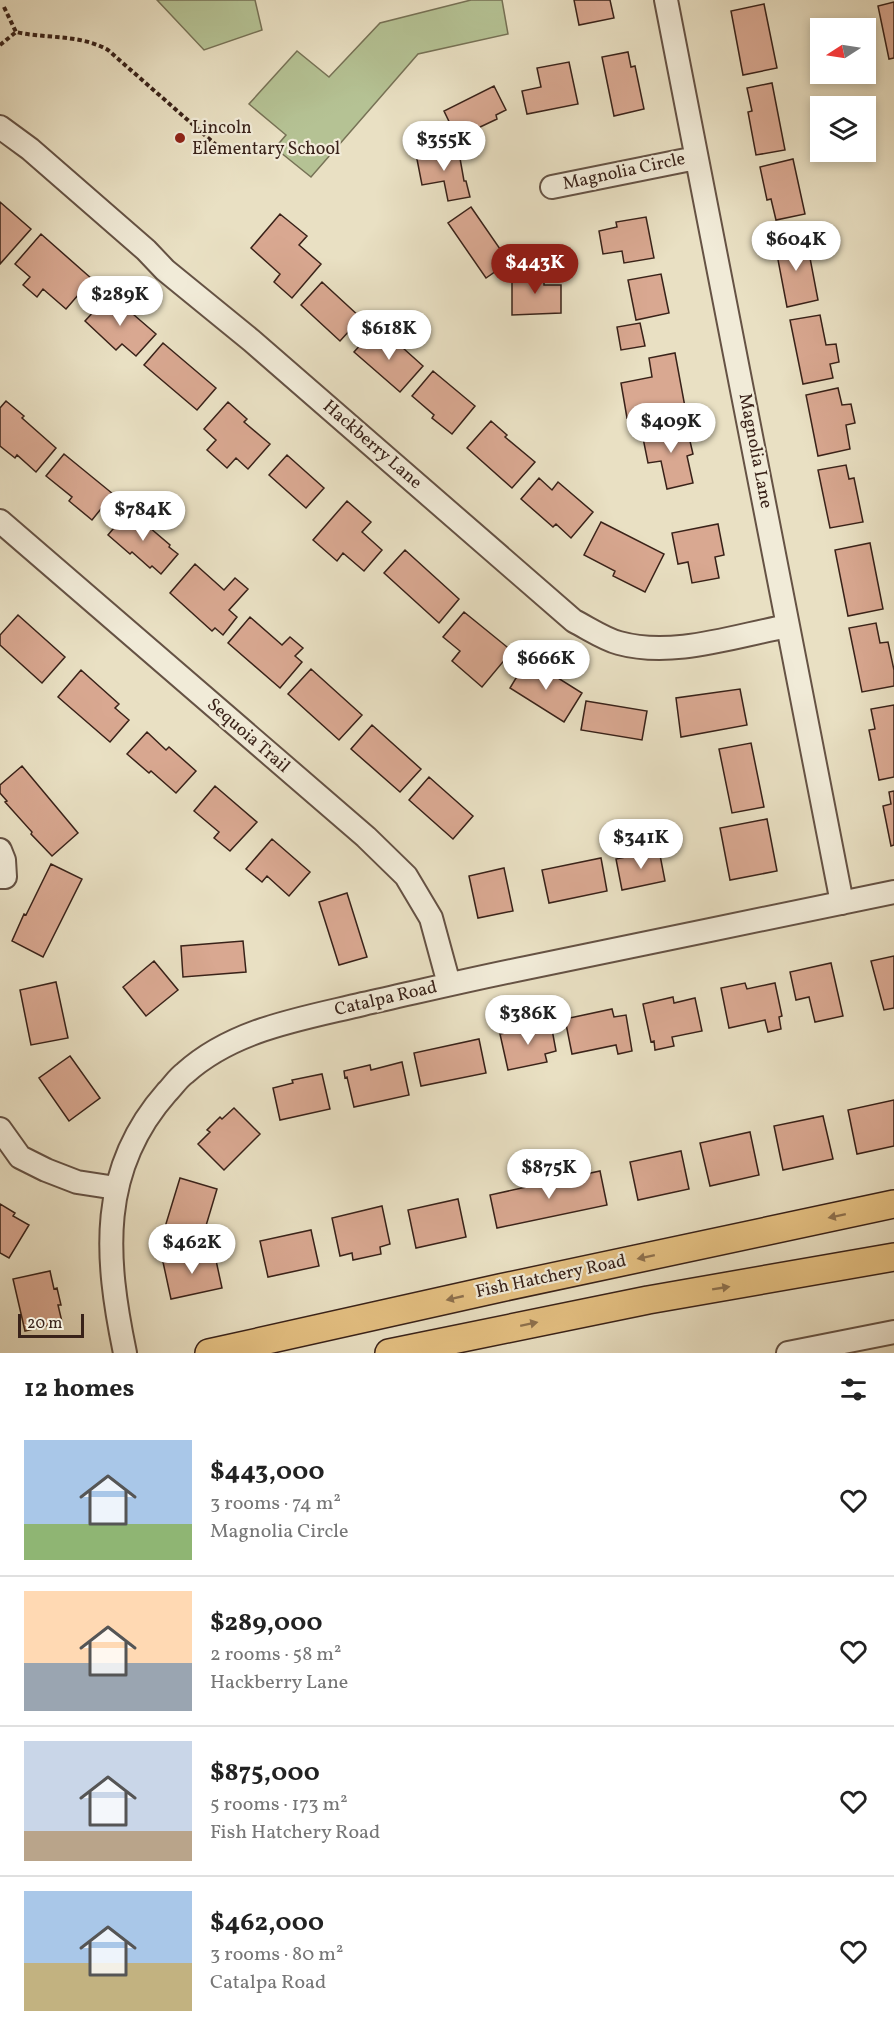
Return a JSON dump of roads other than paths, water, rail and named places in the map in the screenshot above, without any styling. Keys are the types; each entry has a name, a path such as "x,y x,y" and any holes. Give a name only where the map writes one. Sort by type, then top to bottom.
{"main road":[{"name":"Fish Hatchery Road","path":"211,1353 511,1285 894,1204"},
{"path":"395,1352 648,1300 894,1257"}],"street":[{"name":"Magnolia Lane","path":"666,0 842,903"},
{"name":"Hackberry Lane","path":"0,127 30,149 146,250 165,270 252,341 574,621 618,643 651,649 676,648 788,626"},
{"name":"Magnolia Circle","path":"552,187 696,158"},
{"name":"Sequoia Trail","path":"0,521 366,837 406,876 431,918 449,984"},
{"path":"0,850 4,860 2,882"},
{"name":"Catalpa Road","path":"125,1353 113,1282 110,1238 116,1188 126,1155 150,1112 185,1073 226,1044 275,1025 449,984 894,892"},
{"path":"0,1129 20,1157 77,1182 116,1188"},
{"path":"788,1353 894,1332"}],"place":[{"name":"Lincoln Elementary School","path":"180,138"}]}
